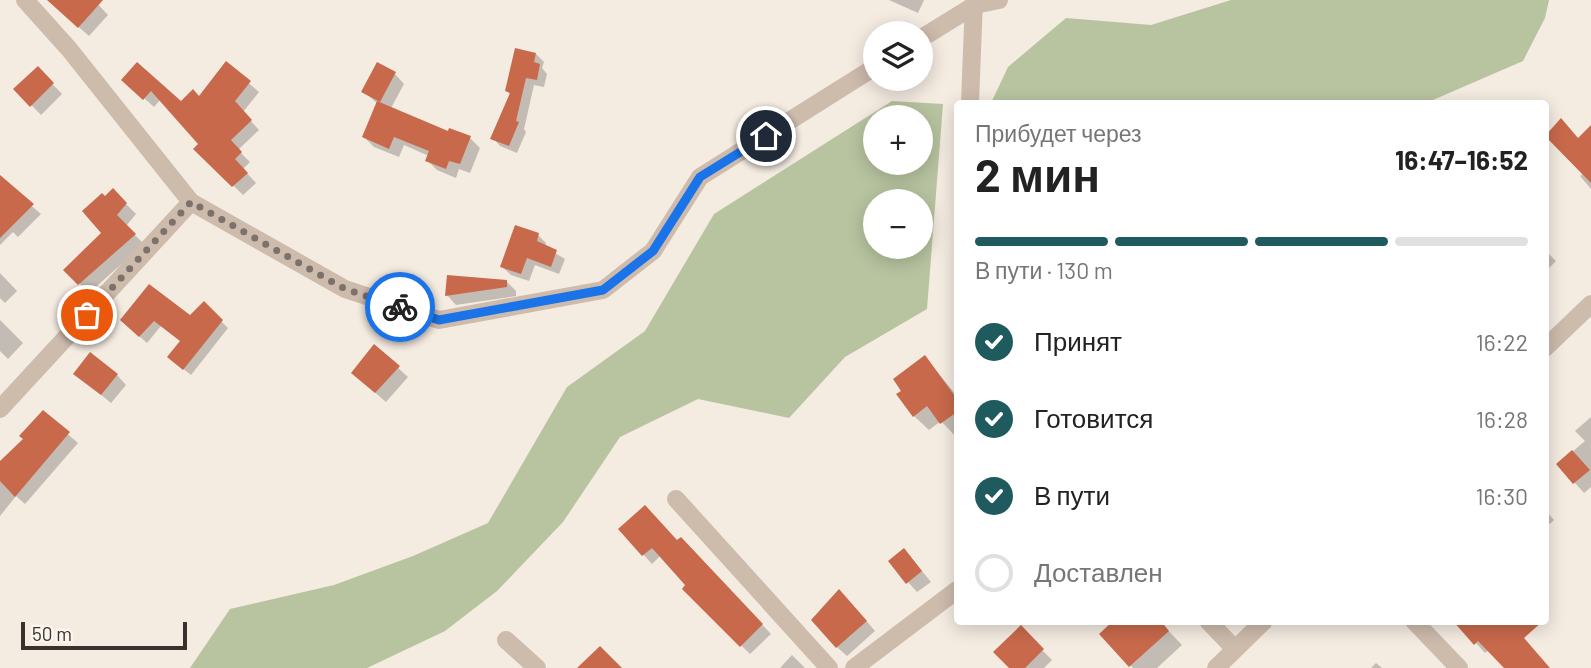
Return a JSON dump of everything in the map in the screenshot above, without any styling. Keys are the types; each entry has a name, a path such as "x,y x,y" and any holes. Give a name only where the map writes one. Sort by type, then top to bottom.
{"street":[{"path":"26,0 69,49 191,202 345,289 439,320 603,290 653,251 700,177 863,75"},
{"path":"933,30 975,3 999,0"},
{"path":"970,100 975,3"},
{"path":"0,409 191,202"},
{"path":"1549,344 1591,304"},
{"path":"676,499 829,668"},
{"path":"853,668 954,592"},
{"path":"1212,625 1235,649"},
{"path":"1216,668 1260,625"},
{"path":"1418,625 1459,668"},
{"path":"506,640 537,668"}],"green space":[{"path":"1231,0 1549,0 1545,18 1523,61 1433,100 992,100 1008,67 1066,18 1151,25"},
{"path":"892,101 943,104 933,232 933,189 863,189 863,259 931,259 927,309 845,357 789,418 698,399 620,437 563,522 497,591 445,631 367,668 190,668 230,609 334,585 413,556 488,523 567,387 645,331 714,214 863,119 863,175 933,175 933,105 886,105"}],"building":[{"path":"47,0 103,0 78,28"},
{"path":"515,48 536,53 534,62 540,64 537,80 526,78 516,121 519,122 509,146 490,139 510,93 505,91"},
{"path":"226,61 251,81 235,101 252,120 231,140 242,152 235,159 248,173 232,187 193,149 198,144 151,91 143,100 121,80 137,62 181,101 193,89 199,96"},
{"path":"377,62 396,72 380,102 361,92"},
{"path":"38,66 54,83 30,107 13,89"},
{"path":"377,101 448,131 449,128 471,136 460,164 449,161 446,169 425,161 429,151 394,137 389,149 362,137"},
{"path":"1561,118 1578,138 1591,125 1591,183 1549,140 1549,132"},
{"path":"0,175 34,204 0,238"},
{"path":"113,188 127,203 117,215 136,234 78,285 63,270 101,233 82,211 102,193 105,196"},
{"path":"515,225 539,233 537,241 557,250 551,267 527,258 521,274 500,267"},
{"path":"447,275 507,280 507,287 445,296"},
{"path":"149,284 190,315 204,301 223,320 183,370 167,357 180,341 154,321 139,337 120,320"},
{"path":"374,344 400,366 375,393 351,373"},
{"path":"90,352 118,374 101,395 73,374"},
{"path":"925,355 954,395 954,414 940,424 927,406 913,417 896,394 901,391 893,379"},
{"path":"43,410 70,432 15,497 0,481 0,461 23,439 19,436"},
{"path":"1572,450 1590,470 1573,484 1556,464"},
{"path":"645,505 677,540 681,537 763,624 740,647 682,589 685,585 652,548 642,556 618,529"},
{"path":"904,548 922,571 906,584 888,561"},
{"path":"839,589 867,621 836,648 811,620"},
{"path":"1021,625 1044,649 1025,668 1009,668 993,652"},
{"path":"1109,625 1164,625 1169,631 1129,667 1099,634"},
{"path":"1456,625 1539,625 1524,638 1550,668 1504,668 1478,641 1474,645"},
{"path":"600,646 622,668 577,668"}],"way so far":[{"path":"87,315 191,202 345,289 400,307"}],"route":[{"path":"400,307 439,320 603,290 653,251 700,177 766,136"}]}
